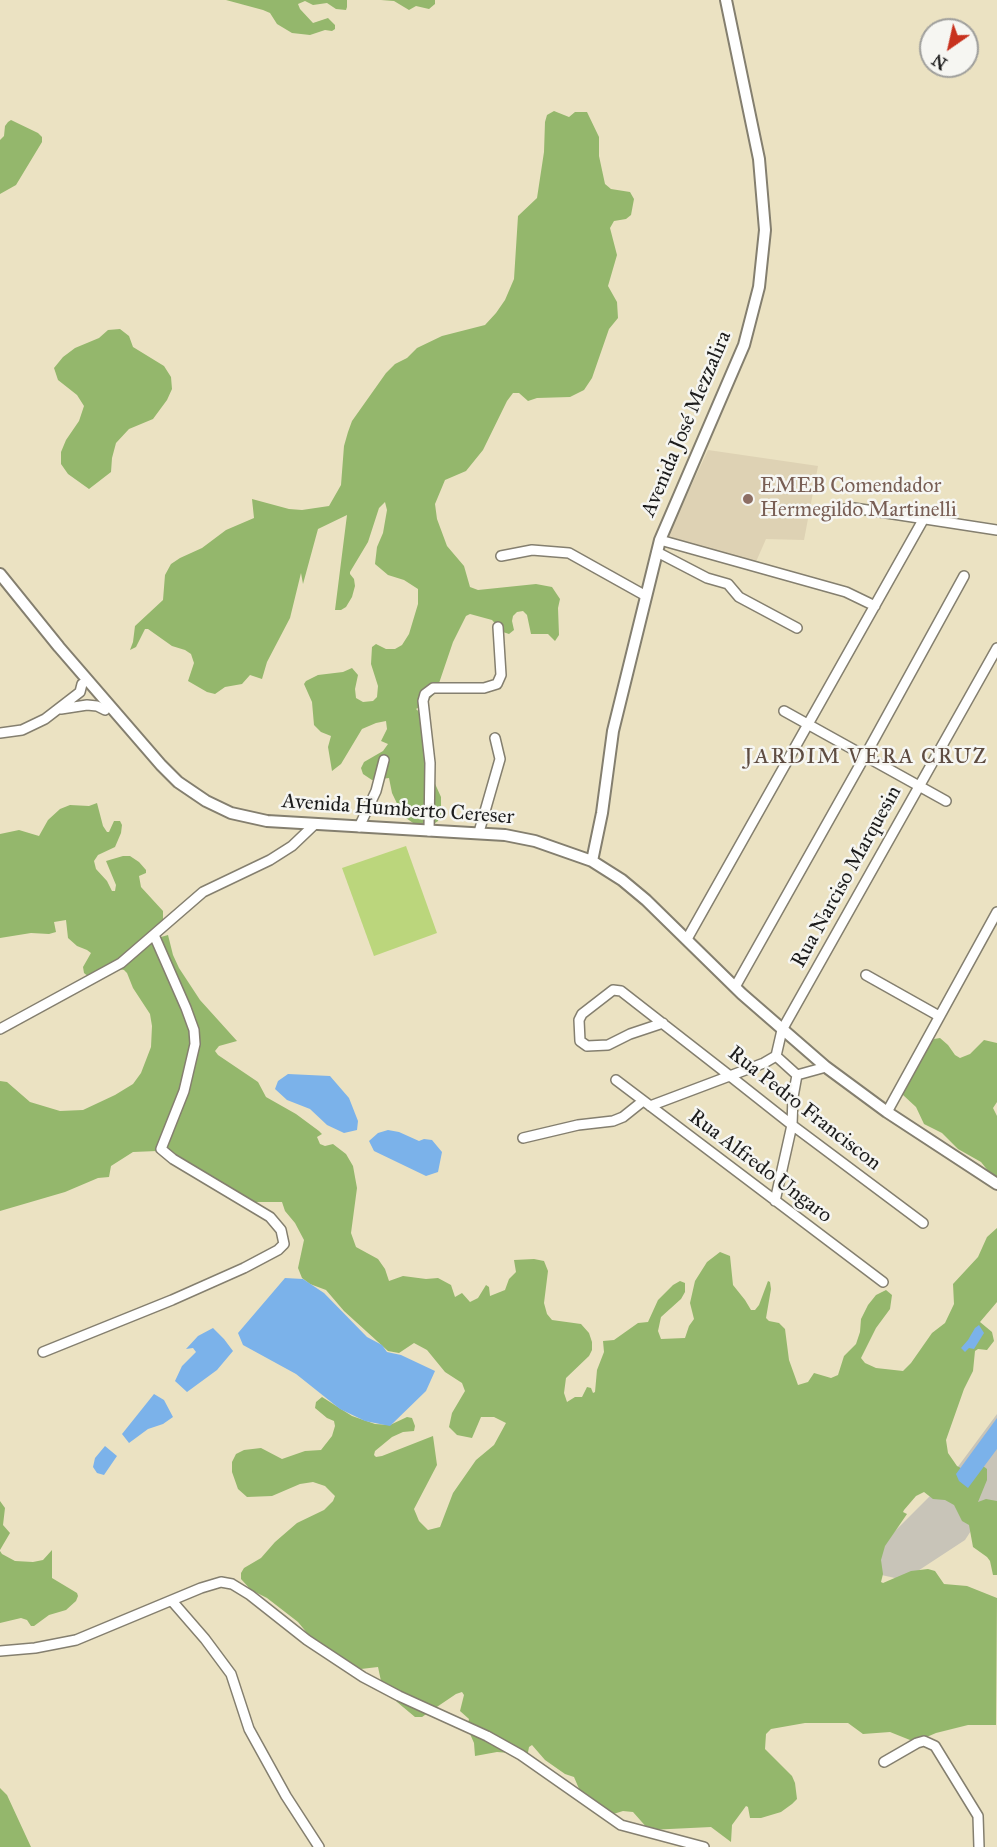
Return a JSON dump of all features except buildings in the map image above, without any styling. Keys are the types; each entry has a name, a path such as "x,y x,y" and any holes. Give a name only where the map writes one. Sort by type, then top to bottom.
{"main road":[{"name":"Avenida José Mezzalira","path":"592,861 602,813 613,731 660,540 744,345 759,287 765,230 759,159 726,0"},
{"name":"Avenida Humberto Cereser","path":"0,574 35,618 59,655 145,755 206,801 231,813 267,821 479,832 535,841 592,861 628,885 735,987 826,1067 887,1112 997,1184"}],"street":[{"path":"837,510 854,508 997,530"},
{"path":"687,939 923,520"},
{"path":"660,540 846,592 875,606"},
{"path":"501,556 532,550 568,553 646,596"},
{"path":"657,552 707,578 728,584 739,597 797,628"},
{"path":"735,987 964,576"},
{"path":"429,831 430,763 423,701 426,694 433,688 484,688 497,684 501,675 498,627"},
{"name":"Rua Narciso Marquesin","path":"776,1056 782,1030 997,648"},
{"path":"0,733 22,730 45,719 88,687"},
{"path":"58,710 87,705 97,706 101,703"},
{"path":"784,711 946,801"},
{"path":"479,832 500,759 495,738"},
{"path":"358,827 376,791 384,760"},
{"path":"0,1029 121,963 203,892 270,860 292,846 314,825"},
{"path":"887,1112 997,912"},
{"path":"43,1352 244,1268 278,1250 284,1244 281,1230 270,1217 173,1159 161,1149 184,1091 195,1044 194,1030 186,1008 154,935"},
{"path":"866,975 939,1016"},
{"name":"Rua Pedro Franciscon","path":"663,1023 630,1034 608,1045 587,1047 580,1041 579,1020 582,1014 615,989 621,991 663,1023 792,1125 923,1223"},
{"path":"523,1138 578,1125 612,1121 646,1104 730,1076 765,1063 776,1056 797,1074"},
{"path":"797,1074 826,1067"},
{"path":"775,1201 792,1125 797,1074"},
{"name":"Rua Alfredo Ungaro","path":"616,1080 883,1282"},
{"path":"0,1651 35,1648 76,1640 201,1588 220,1582 232,1584 363,1677 487,1736 521,1755 621,1825 704,1847"},
{"path":"172,1601 231,1674 249,1729 286,1796 319,1847"},
{"path":"884,1762 917,1743 924,1741 935,1746 978,1816 979,1847"}],"shaded area":[{"name":"EMEB Comendador Hermegildo Martinelli","path":"708,450 818,466 804,540 766,539 755,564 669,541 669,533"},
{"path":"997,1414 997,1504 991,1500 965,1540 904,1580 877,1574 869,1557 954,1472"}],"green space":[{"path":"226,0 347,0 347,7 346,10 336,9 327,3 313,5 305,1 298,4 313,23 328,18 335,25 332,31 325,30 310,35 292,33 277,24 270,13"},
{"path":"381,0 435,0 435,4 429,9 416,6 409,10 394,1"},
{"path":"554,111 569,117 575,112 587,112 599,137 599,156 605,184 611,189 630,192 634,199 631,215 626,219 614,221 610,228 617,255 608,286 617,302 618,318 609,329 592,378 584,390 570,397 537,398 528,401 519,393 513,393 483,450 466,471 445,480 435,504 437,519 447,546 464,566 470,587 478,590 536,584 552,587 560,599 559,635 555,641 548,634 531,634 527,615 523,611 513,616 514,630 509,634 503,632 492,620 470,614 466,616 453,642 436,692 426,703 416,709 430,722 427,766 441,797 441,815 432,825 416,825 403,816 392,793 389,778 372,780 363,774 361,768 364,762 383,751 388,744 381,741 387,729 386,721 362,729 341,764 332,771 328,747 331,736 321,732 314,725 312,702 304,684 318,675 343,672 352,668 358,675 356,698 363,702 373,701 377,697 378,686 371,664 372,647 376,644 386,649 395,649 402,645 409,634 418,604 418,589 404,580 388,575 375,564 387,510 385,502 379,508 368,542 350,572 355,586 352,597 346,607 341,610 335,610 347,515 318,529 303,584 301,573 290,618 267,662 262,679 250,675 242,684 225,687 215,694 188,681 194,663 191,654 172,646 148,629 145,629 136,647 130,650 135,626 163,600 165,575 171,564 202,548 226,530 254,518 252,499 289,509 302,510 329,506 341,485 344,446 352,421 386,373 417,348 442,336 485,325 496,313 505,300 514,279 518,216 537,198 544,152 545,122 547,115"},
{"path":"11,120 38,133 42,137 42,142 16,185 0,194 0,140 4,136 5,126"},
{"path":"120,329 129,336 133,347 164,366 171,377 172,389 153,419 129,429 116,443 111,472 89,489 68,474 61,464 61,452 79,421 84,406 77,395 58,380 54,368 75,348 99,338 108,330"},
{"path":"97,803 103,826 107,832 114,821 120,821 122,825 115,847 98,855 94,861 96,869 107,881 112,891 115,891 116,885 106,861 130,856 146,870 146,873 139,876 141,887 163,911 159,933 161,937 168,935 179,968 200,1000 237,1041 219,1046 215,1051 258,1082 266,1097 296,1114 319,1131 322,1134 317,1137 320,1144 325,1146 333,1144 346,1154 353,1166 357,1188 351,1233 356,1247 378,1259 389,1281 403,1276 438,1278 451,1285 455,1297 462,1293 470,1302 478,1298 486,1285 489,1287 490,1296 505,1290 509,1279 516,1272 514,1260 544,1261 548,1271 544,1303 547,1314 552,1320 581,1324 589,1333 592,1342 589,1356 566,1378 564,1393 567,1402 575,1397 582,1397 587,1387 591,1388 593,1393 595,1392 597,1370 604,1352 603,1341 614,1340 638,1323 648,1322 658,1300 680,1281 685,1283 685,1292 681,1299 661,1317 658,1331 661,1339 685,1338 694,1319 690,1303 695,1281 707,1262 720,1252 730,1256 733,1285 751,1310 755,1310 759,1305 768,1281 770,1282 766,1318 779,1323 785,1329 789,1360 798,1385 808,1382 814,1373 831,1378 838,1375 844,1356 856,1344 861,1319 868,1305 876,1295 886,1290 892,1295 890,1309 876,1328 861,1358 865,1363 876,1368 903,1371 932,1333 945,1323 954,1304 953,1284 978,1257 987,1237 997,1228 997,1302 980,1322 992,1332 994,1341 987,1350 975,1351 973,1371 964,1389 946,1440 948,1453 957,1466 970,1473 983,1466 987,1469 987,1480 978,1502 986,1499 997,1501 997,1575 993,1575 987,1557 973,1547 969,1525 962,1521 954,1505 945,1500 933,1499 924,1492 916,1496 904,1510 903,1512 907,1514 885,1546 881,1560 883,1574 881,1582 883,1583 911,1571 928,1569 935,1571 944,1584 967,1586 997,1598 996,1725 968,1725 936,1733 915,1742 890,1732 863,1734 848,1723 805,1723 771,1729 766,1734 765,1749 792,1776 797,1799 792,1804 781,1812 761,1818 750,1818 746,1806 732,1825 731,1842 711,1827 649,1830 633,1812 623,1811 610,1815 583,1798 574,1777 565,1774 545,1760 532,1745 529,1747 527,1758 497,1752 475,1756 474,1743 467,1727 469,1719 460,1711 464,1695 462,1692 422,1717 415,1717 397,1702 388,1686 381,1681 378,1667 361,1669 317,1645 298,1622 267,1598 251,1590 241,1579 244,1568 261,1558 297,1523 324,1510 335,1496 325,1486 313,1482 300,1484 272,1496 247,1497 238,1489 232,1472 232,1462 236,1454 244,1450 261,1448 282,1459 305,1451 321,1450 332,1436 335,1426 334,1421 315,1408 316,1402 322,1397 352,1416 375,1424 390,1425 407,1417 412,1418 414,1431 403,1432 392,1437 375,1451 376,1457 433,1436 437,1465 414,1509 419,1521 428,1530 440,1527 453,1493 476,1460 494,1445 506,1423 494,1417 481,1417 472,1438 457,1435 449,1427 452,1413 465,1391 462,1383 445,1372 427,1350 414,1343 399,1353 388,1351 344,1311 326,1290 302,1278 298,1268 304,1240 285,1211 282,1202 254,1202 157,1151 133,1152 111,1166 109,1177 98,1178 65,1192 0,1211 0,1081 7,1082 30,1102 60,1111 83,1110 133,1084 141,1073 151,1047 150,1014 133,988 127,973 119,969 89,977 84,973 83,967 91,953 68,938 66,920 54,922 56,932 49,934 31,933 0,938 0,834 19,830 39,836 48,820 60,809 70,805 89,806"},
{"path":"406,846 437,933 374,956 342,868"},
{"path":"940,1038 960,1058 970,1054 984,1040 997,1043 997,1102 993,1108 997,1116 997,1182 981,1162 958,1149 942,1133 924,1124 916,1107 903,1095 903,1090 927,1045 934,1039"},
{"path":"0,1501 5,1508 3,1525 10,1533 0,1550"},
{"path":"52,1550 52,1578 77,1593 76,1601 66,1610 49,1615 34,1626 21,1618 0,1623 0,1551 15,1561 33,1562 43,1560"},
{"path":"0,1788 7,1795 31,1847 0,1847"}],"water":[{"path":"288,1074 330,1076 349,1098 358,1121 357,1130 344,1133 327,1125 310,1109 287,1100 275,1089 278,1081"},
{"path":"388,1130 419,1141 432,1140 442,1152 438,1172 426,1176 374,1151 369,1141 378,1133"},
{"path":"285,1278 303,1279 324,1293 367,1337 382,1345 387,1352 401,1355 435,1371 426,1391 390,1426 365,1421 340,1409 296,1374 243,1345 238,1333"},
{"path":"979,1325 984,1333 974,1349 969,1348 965,1352 961,1348"},
{"path":"213,1328 233,1351 217,1370 187,1392 175,1381 182,1366 196,1352 193,1348 186,1349 198,1336"},
{"path":"154,1394 164,1400 173,1417 163,1424 148,1429 129,1443 122,1434"},
{"path":"997,1418 997,1449 968,1488 959,1481 956,1474"},
{"path":"105,1446 117,1456 104,1475 97,1473 93,1467 95,1458"}],"place":[{"name":"EMEB Comendador Hermegildo Martinelli","path":"748,499"}],"district":[{"name":"JARDIM VERA CRUZ","path":"866,758"}]}
